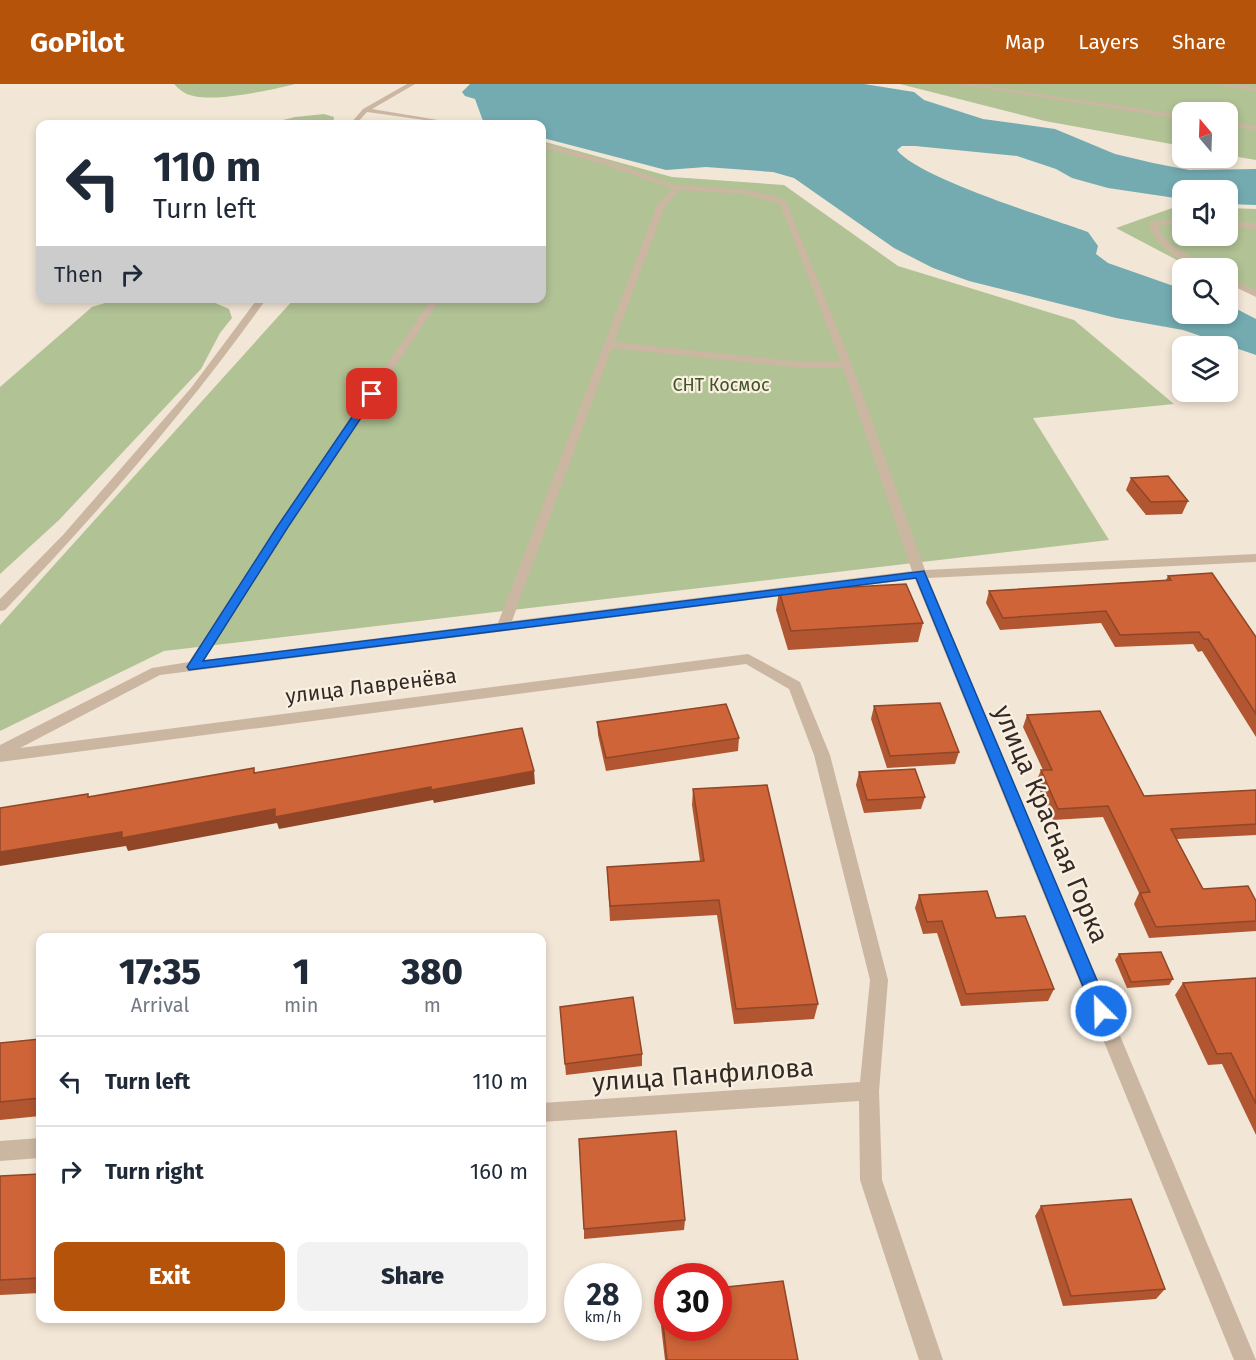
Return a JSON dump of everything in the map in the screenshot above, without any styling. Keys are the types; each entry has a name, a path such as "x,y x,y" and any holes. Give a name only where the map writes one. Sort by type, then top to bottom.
{"street":[{"path":"356,120 365,110 412,84"},
{"path":"959,84 1172,116"},
{"path":"1223,84 1256,89"},
{"path":"365,110 426,120"},
{"path":"1238,126 1256,128"},
{"name":"улица Красная Горка","path":"546,146 629,170 677,188 725,192 753,191 768,194 783,203 847,365 920,574 1246,1360"},
{"path":"503,627 661,205 677,188"},
{"path":"1172,222 1153,223 1154,231 1168,246 1187,258"},
{"path":"1238,225 1256,226"},
{"path":"1238,285 1256,294"},
{"path":"0,607 67,538 195,390 259,303"},
{"path":"193,667 282,527 434,303"},
{"path":"610,345 803,365 847,365"},
{"path":"0,754 157,671 920,574 1255,560"},
{"name":"улица Лавренёва","path":"0,754 748,659 795,686 822,754 879,980 869,1090"},
{"path":"869,1090 871,1180 932,1360"},
{"name":"улица Панфилова","path":"546,1113 869,1090"},
{"path":"0,1150 36,1148"}],"green space":[{"path":"174,84 295,84 271,90 208,98 185,93"},
{"path":"900,84 1256,84 1256,160 1238,157 1238,102 1172,102 1172,144 1045,121"},
{"path":"324,114 334,117 334,120 283,120"},
{"name":"СНТ Космос","path":"546,142 672,177 784,185 898,266 1074,320 1174,404 1033,418 1109,540 164,651 0,731 0,625 290,303 546,303"},
{"path":"1172,208 1172,246 1238,246 1238,208 1256,209 1256,292 1238,285 1238,258 1173,258 1116,228"},
{"path":"105,303 215,303 229,309 232,318 220,333 201,369 59,520 0,574 0,387 92,307"}],"water":[{"path":"470,84 864,84 914,92 924,100 983,119 1055,129 1115,154 1172,168 1256,169 1256,205 1238,204 1238,180 1172,180 1172,198 1108,188 1072,178 1056,169 1017,156 915,146 902,146 897,150 930,173 956,185 1088,232 1098,246 1096,254 1108,263 1172,285 1172,324 1238,324 1238,310 1256,319 1256,355 1238,349 1238,336 1201,336 1183,330 1116,318 969,281 933,268 894,248 794,178 773,172 706,167 666,170 546,139 546,120 483,120 475,99 465,96 462,92"}],"building":[{"path":"1168,476 1188,501 1151,502 1131,478"},
{"path":"1212,573 1256,637 1256,714 1208,639 1204,639 1199,632 1120,635 1106,611 1003,618 989,591 1171,580 1168,576"},
{"path":"906,584 923,623 791,631 779,591"},
{"path":"940,703 959,752 890,756 874,706"},
{"path":"726,704 739,738 606,758 597,722"},
{"path":"1100,711 1144,796 1256,790 1256,824 1171,829 1203,889 1248,886 1256,901 1256,921 1156,927 1140,893 1150,892 1108,806 1058,809 1041,770 1052,770 1027,715"},
{"path":"522,728 534,771 431,790 431,787 275,817 275,809 122,838 122,832 0,852 0,808 88,794 88,797 254,768 254,773"},
{"path":"915,769 925,797 867,800 859,772"},
{"path":"767,785 818,1004 736,1009 719,900 610,906 607,867 704,861 693,789"},
{"path":"987,891 996,918 1025,916 1054,989 966,994 942,921 927,922 919,895"},
{"path":"1161,952 1173,979 1131,982 1119,954"},
{"path":"1256,978 1256,1104 1231,1053 1217,1054 1183,983"},
{"path":"633,997 642,1054 565,1064 560,1007"},
{"path":"36,1039 36,1098 0,1102 0,1043"},
{"path":"676,1131 685,1220 584,1229 579,1139"},
{"path":"36,1174 36,1278 0,1280 0,1176"},
{"path":"1131,1199 1165,1289 1071,1296 1041,1206"},
{"path":"783,1281 798,1360 667,1360 665,1341 732,1341 732,1286"}],"route":[{"path":"372,394 282,527 193,667 920,574 1101,1011"}]}
